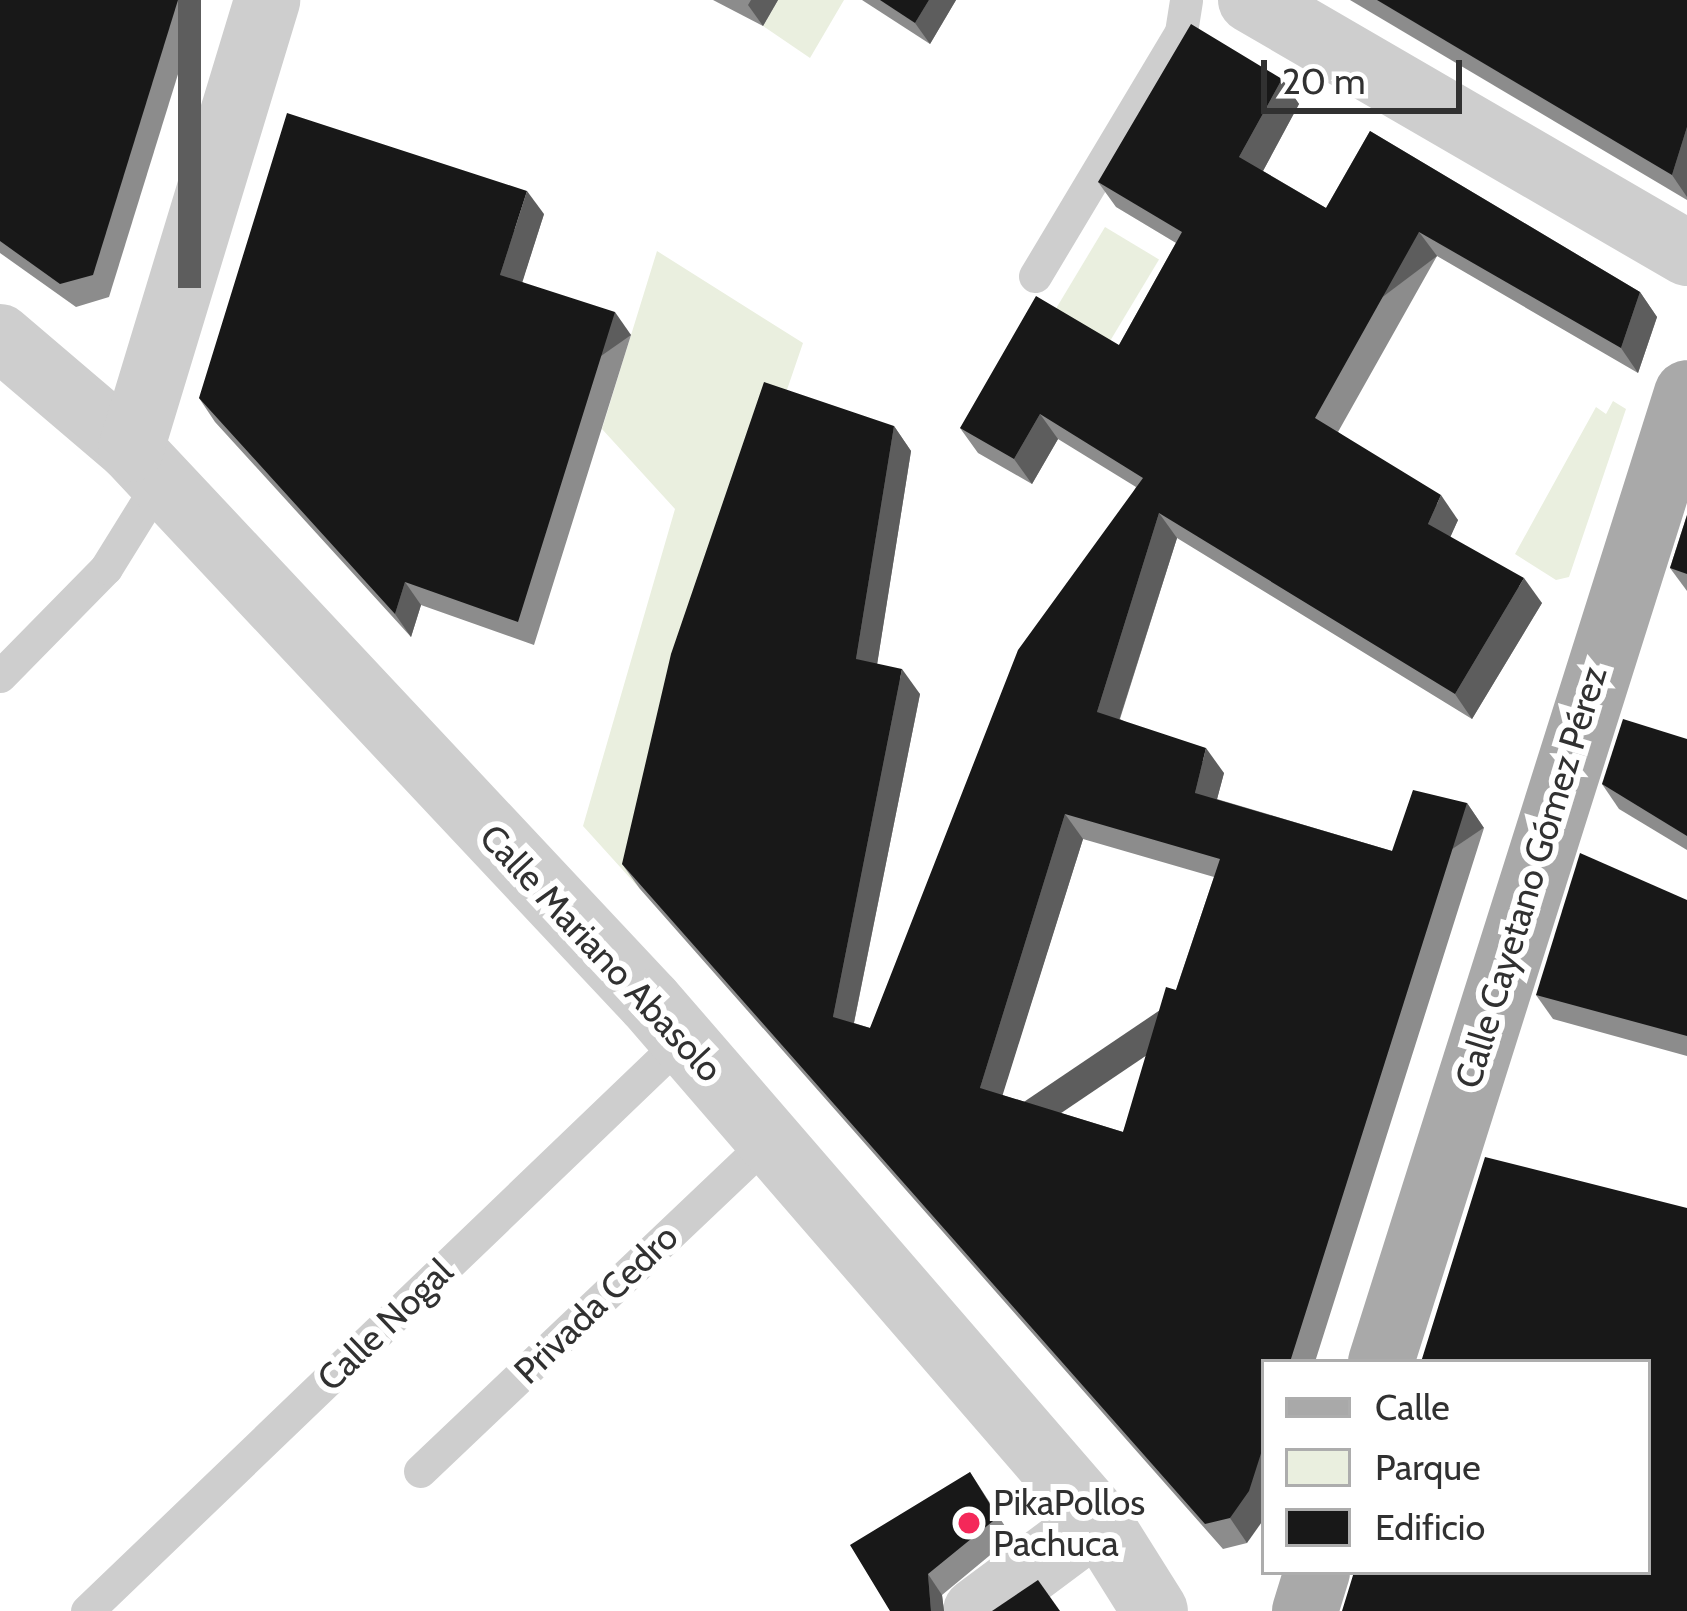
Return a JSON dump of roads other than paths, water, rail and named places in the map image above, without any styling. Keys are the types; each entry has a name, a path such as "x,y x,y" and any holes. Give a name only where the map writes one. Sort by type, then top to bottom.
{"main road":[{"name":"Calle Cayetano Gómez Pérez","path":"1382,1359 1687,393"},
{"path":"1305,1611 1316,1575"}],"street":[{"path":"146,465 267,0"},
{"path":"1251,0 1687,253"},
{"name":"Calle Mariano Abasolo","path":"0,337 146,465 683,1040 1098,1520 1155,1611"},
{"path":"976,1611 1098,1520"}],"lane":[{"path":"1035,276 1181,32 1186,0"},
{"path":"0,676 106,568 146,465"},
{"name":"Calle Nogal","path":"87,1611 683,1040"},
{"name":"Privada Cedro","path":"421,1471 771,1138"}],"place":[{"name":"PikaPollos Pachuca","path":"969,1523"}]}
